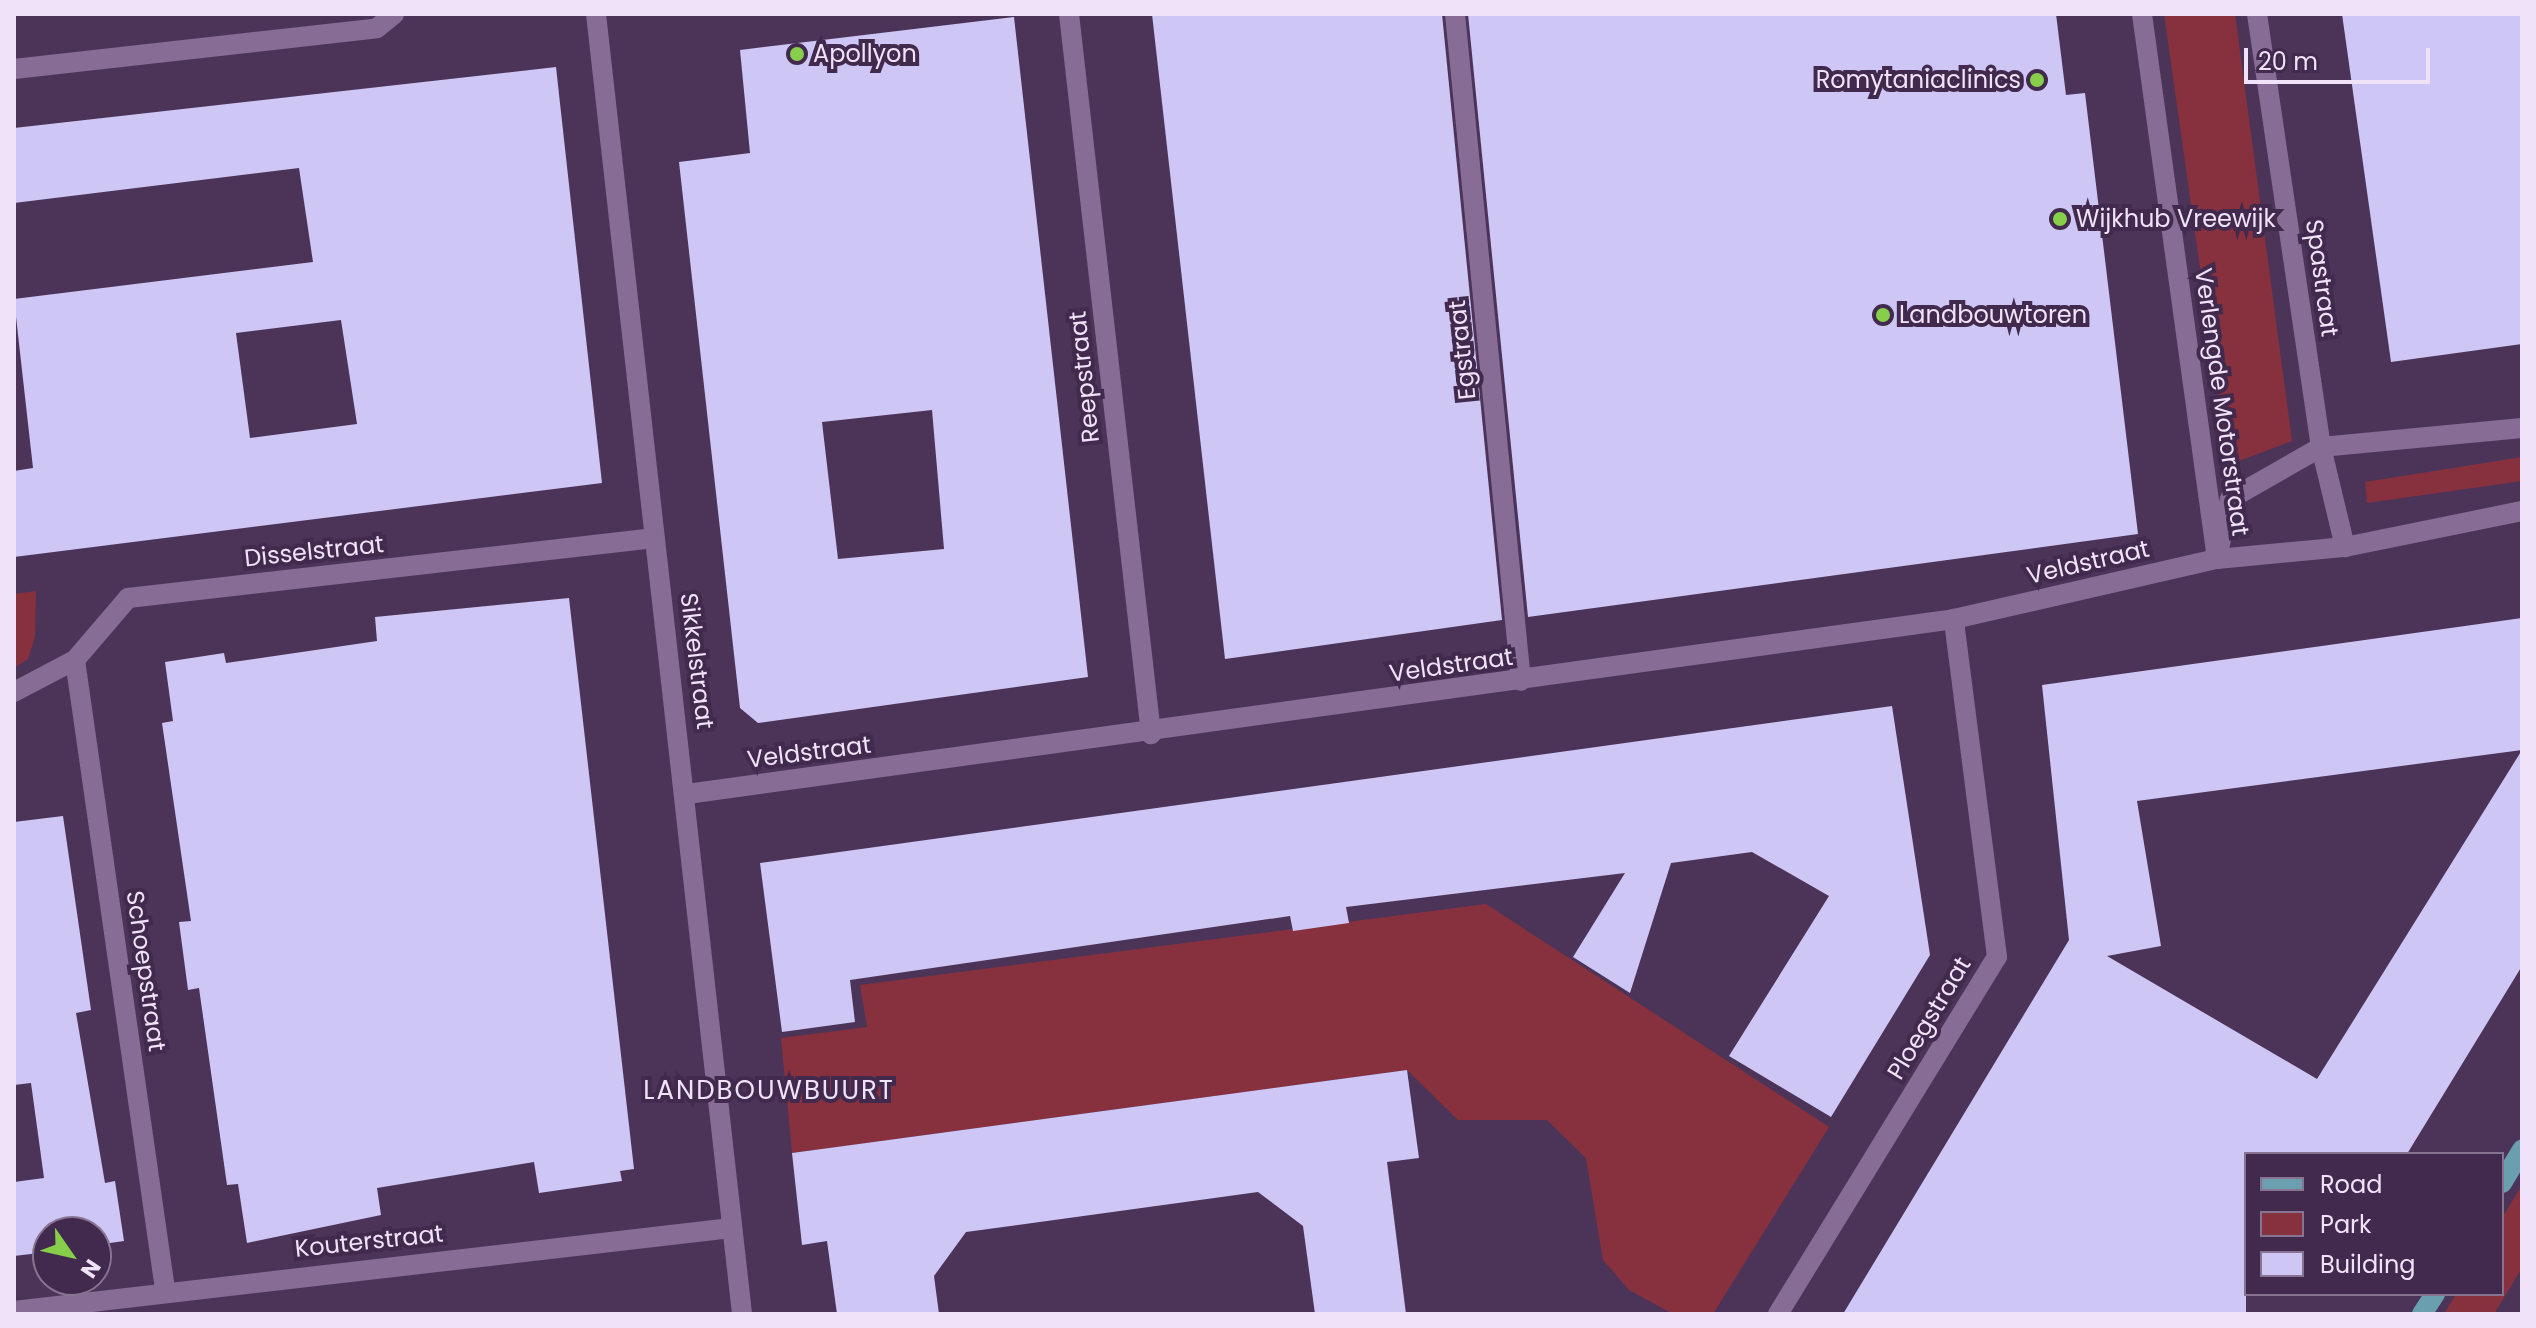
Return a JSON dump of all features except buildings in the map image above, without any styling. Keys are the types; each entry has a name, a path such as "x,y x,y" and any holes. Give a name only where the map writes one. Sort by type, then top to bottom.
{"main road":[{"path":"2504,1180 2522,1150"},
{"path":"2422,1314 2434,1296"}],"street":[{"path":"14,69 377,28 394,14"},
{"name":"Sikkelstraat","path":"596,14 687,794 742,1314"},
{"name":"Reepstraat","path":"1069,14 1151,734"},
{"name":"Egstraat","path":"1455,14 1521,681"},
{"name":"Verlengde Motorstraat","path":"2142,14 2217,559"},
{"name":"Spastraat","path":"2257,14 2321,447 2345,547"},
{"path":"2217,559 2230,499 2321,447 2522,428"},
{"name":"Veldstraat","path":"687,794 1151,734 1954,619 2217,559 2345,547 2522,511"},
{"name":"Disselstraat","path":"14,692 75,660 128,598 655,538"},
{"name":"Ploegstraat","path":"1778,1314 1997,957 1954,619"},
{"name":"Schoepstraat","path":"75,660 165,1289"},
{"name":"Kouterstraat","path":"14,1311 165,1289 731,1228"}],"green space":[{"path":"2164,14 2235,14 2292,441 2228,465"},
{"path":"2522,457 2522,481 2367,503 2365,482"},
{"path":"36,591 35,637 28,659 14,668 14,594"},
{"path":"1486,904 1829,1127 1713,1314 1673,1314 1629,1290 1603,1260 1586,1158 1547,1120 1458,1120 1407,1070 792,1153 781,1038 867,1027 860,985"},
{"path":"2522,1185 2522,1268 2494,1314 2444,1314 2455,1296 2504,1296 2504,1215"}],"place":[{"name":"Apollyon","path":"797,54"},
{"name":"Romytaniaclinics","path":"2037,80"},
{"name":"Wijkhub Vreewijk","path":"2060,219"},
{"name":"Landbouwtoren","path":"1883,315"}],"district":[{"name":"LANDBOUWBUURT","path":"769,1091"}]}
